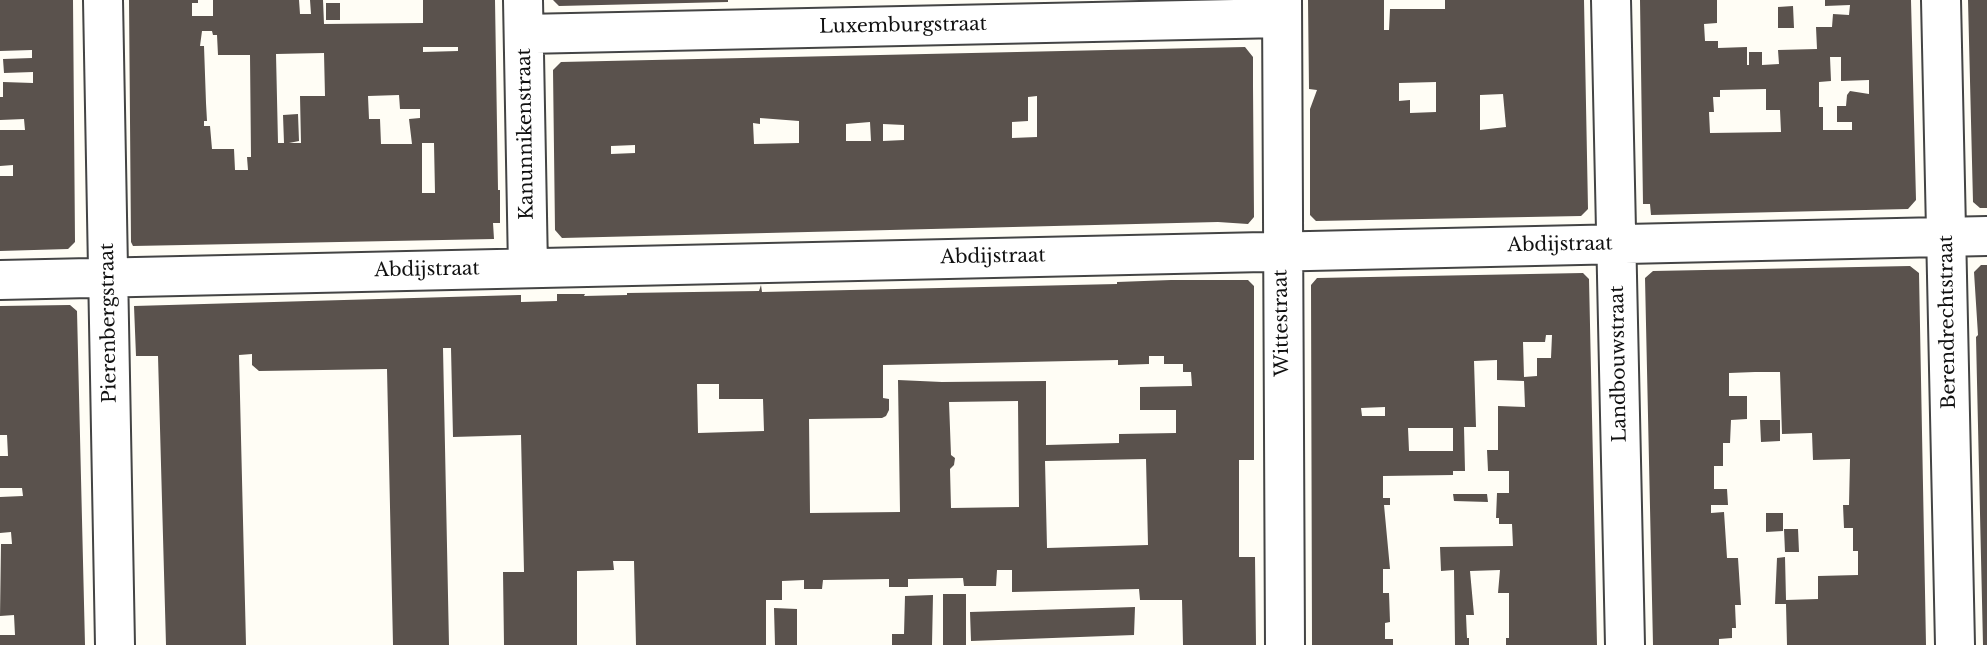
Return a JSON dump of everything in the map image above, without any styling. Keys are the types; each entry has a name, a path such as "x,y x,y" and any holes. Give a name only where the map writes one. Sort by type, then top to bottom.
{"street":[{"name":"Pierenbergstraat","path":"103,0 115,645"},
{"name":"Landbouwstraat","path":"1611,0 1625,645"},
{"name":"Berendrechtstraat","path":"1941,0 1955,645"},
{"name":"Luxemburgstraat","path":"524,17 1282,9"},
{"name":"Wittestraat","path":"1282,9 1285,645"},
{"name":"Kanunnikenstraat","path":"524,17 528,268"},
{"name":"Abdijstraat","path":"0,280 1987,236"}],"building":[{"path":"0,0 73,0 75,242 68,249 0,251 0,176 13,176 13,165 0,166 0,130 25,130 24,119 0,120 0,97 3,97 3,82 33,83 33,72 4,73 3,59 32,58 32,50 0,51"},
{"path":"129,0 198,0 198,3 192,3 192,16 213,16 213,0 299,0 300,14 311,14 310,0 323,0 324,24 423,23 423,0 495,0 500,223 493,223 494,239 133,246","holes":["202,31 212,31 213,35 217,35 218,55 250,55 251,157 247,157 248,170 235,170 234,149 212,149 210,126 204,126 204,121 207,121 204,46 200,46","423,47 458,47 458,51 423,52","324,53 325,96 300,96 301,143 289,143 299,141 298,114 283,115 284,143 278,143 276,54","399,95 400,109 420,109 420,118 409,119 412,144 381,144 380,119 369,119 368,96","422,143 434,143 435,193 422,193"]},
{"path":"553,0 728,0 728,2 559,6"},
{"path":"1308,0 1384,0 1384,30 1389,30 1390,9 1445,9 1445,0 1584,0 1588,209 1581,216 1316,221 1310,215 1310,109 1317,90 1309,89","holes":["1436,82 1436,112 1410,113 1410,100 1399,101 1399,83","1503,94 1506,127 1480,130 1480,95"]},
{"path":"1640,0 1717,0 1717,23 1704,24 1705,41 1718,41 1718,48 1747,47 1747,65 1749,52 1762,52 1762,65 1779,64 1778,50 1817,49 1816,27 1832,27 1833,14 1849,15 1850,5 1825,6 1825,0 1911,0 1916,200 1908,209 1651,215 1650,204 1643,204","holes":["1830,57 1841,57 1841,81 1869,80 1869,94 1850,91 1846,106 1837,106 1837,122 1852,122 1852,130 1823,130 1819,82 1831,81","1766,89 1766,110 1780,110 1781,132 1710,133 1709,112 1714,112 1713,97 1720,97 1720,90"]},
{"path":"1968,0 1987,0 1987,208 1980,208 1973,202"},
{"path":"326,3 340,3 340,20 326,20"},
{"path":"1793,6 1794,28 1778,28 1778,7"},
{"path":"1245,47 1253,57 1254,217 1248,224 1218,222 562,238 555,230 553,70 561,62","holes":["1037,96 1037,137 1012,138 1012,122 1028,121 1028,97","760,118 799,121 799,143 754,144 753,123 760,124","870,122 871,141 846,141 846,124","883,124 904,125 904,140 883,141","635,145 635,153 611,154 611,146"]},
{"path":"1981,265 1987,265 1987,645 1983,645 1978,335 1974,272"},
{"path":"1910,266 1919,273 1926,645 1787,645 1786,604 1775,604 1777,558 1785,557 1786,600 1818,599 1818,576 1858,575 1858,551 1853,551 1853,528 1844,528 1843,505 1849,505 1850,459 1813,460 1812,433 1782,434 1780,372 1755,372 1729,373 1729,396 1747,396 1747,419 1731,420 1730,443 1723,443 1723,466 1714,466 1714,489 1727,489 1728,505 1711,505 1711,513 1724,512 1727,558 1738,558 1741,605 1735,605 1736,628 1732,628 1732,638 1719,639 1719,645 1653,645 1645,278 1653,271"},
{"path":"1583,273 1589,279 1597,645 1506,645 1506,638 1509,638 1509,593 1498,593 1500,570 1470,571 1474,615 1466,615 1469,645 1455,645 1454,570 1441,571 1440,547 1513,546 1512,524 1499,524 1499,518 1496,518 1497,493 1509,493 1509,471 1488,471 1487,450 1498,450 1498,406 1525,407 1524,381 1497,380 1497,360 1474,361 1476,427 1464,427 1465,471 1453,471 1453,475 1383,476 1383,498 1390,498 1390,505 1384,505 1390,569 1383,569 1383,593 1389,593 1390,622 1385,623 1385,639 1393,639 1393,645 1312,645 1311,285 1317,278","holes":["1546,335 1552,335 1551,358 1537,358 1537,376 1524,377 1523,342 1545,342","1385,407 1385,416 1362,416 1361,408","1408,428 1453,428 1453,451 1409,451"]},
{"path":"1248,280 1254,286 1254,460 1239,460 1239,557 1255,557 1256,645 1183,645 1182,600 1140,600 1139,589 1012,592 1012,570 997,570 996,586 964,586 963,578 908,579 908,587 889,587 889,579 823,580 822,589 804,589 804,580 782,581 782,600 766,600 766,645 636,645 634,561 613,561 614,570 577,571 577,645 504,645 503,572 524,572 521,435 453,437 451,348 443,348 449,645 393,645 387,369 259,371 252,365 252,354 239,355 246,645 166,645 158,356 136,356 134,306 519,295 521,302 557,301 557,294 585,294 584,296 759,291 761,285 762,292","holes":["1149,356 1164,356 1164,364 1183,364 1183,372 1191,372 1192,386 1140,387 1140,410 1176,410 1176,433 1119,434 1119,443 1046,445 1046,381 898,380 900,512 810,513 809,419 886,416 889,399 883,398 883,365 1118,360 1118,365 1149,364","697,384 719,384 719,399 763,399 764,431 698,433","1018,401 1019,507 951,508 950,469 955,458 951,455 949,402","1146,459 1148,545 1047,548 1045,461"]},
{"path":"70,305 77,311 85,645 0,645 0,635 15,635 14,615 0,616 1,544 12,544 11,532 0,533 0,497 23,496 22,488 0,488 0,456 8,456 7,435 0,435 0,306"},
{"path":"1760,420 1780,420 1780,441 1761,442"},
{"path":"1453,494 1487,494 1488,502 1454,501"},
{"path":"1766,513 1783,513 1783,531 1766,532"},
{"path":"1784,529 1798,529 1799,552 1785,552"},
{"path":"943,594 966,594 966,645 943,645"},
{"path":"933,595 932,645 892,645 892,634 904,634 905,596"},
{"path":"1135,607 1134,635 971,641 970,612"},
{"path":"774,608 797,609 797,645 775,645"}]}
